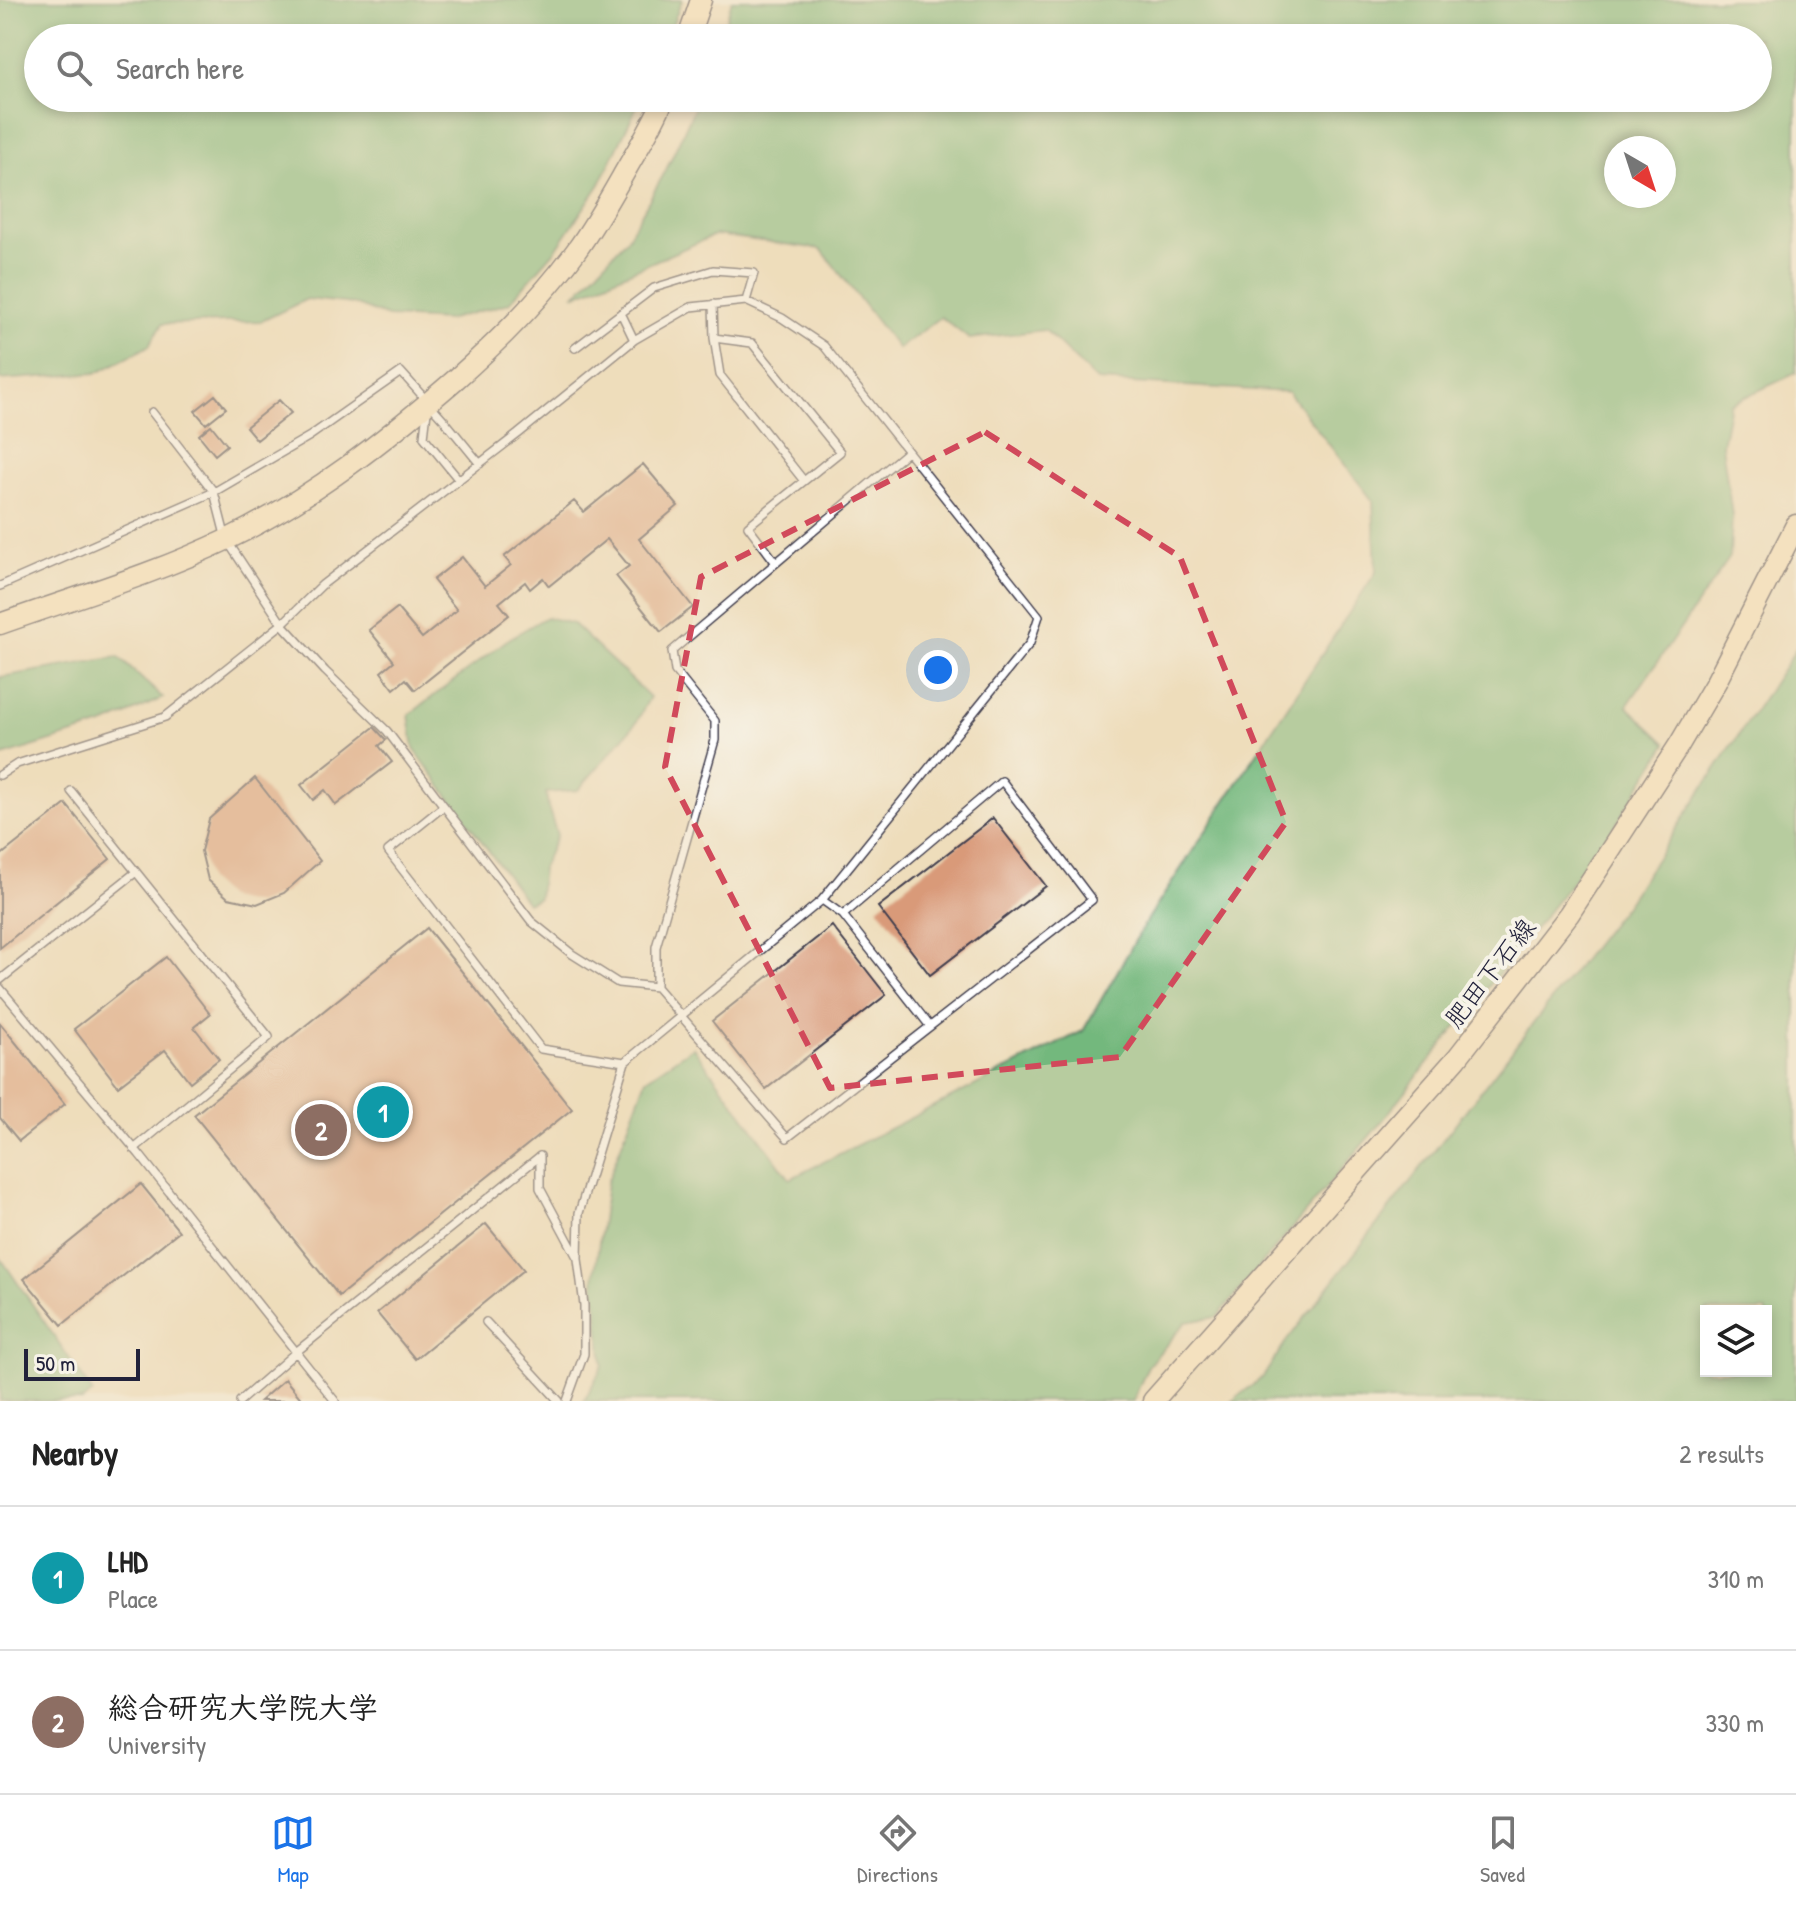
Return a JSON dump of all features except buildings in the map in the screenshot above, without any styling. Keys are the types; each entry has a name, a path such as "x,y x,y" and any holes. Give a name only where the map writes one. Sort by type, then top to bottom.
{"main road":[{"path":"693,24 701,0"},
{"path":"0,624 189,556 226,539 268,518 344,470 390,436 493,347 547,288 577,250 658,112"},
{"name":"肥田下石線","path":"1153,1401 1457,1058 1569,914 1679,745 1716,682 1796,525"}],"lane":[{"path":"575,348 654,288 713,270 754,273 746,301"},
{"path":"0,775 17,764 165,717 282,624 322,585 480,464 634,340 691,307 746,301 782,318 824,346 1039,616 1030,643 822,900 625,1062 579,1213 578,1259 584,1305 584,1354 567,1401"},
{"path":"713,304 720,375 804,481"},
{"path":"621,313 634,340"},
{"path":"714,338 752,343 840,452 748,526 776,563"},
{"path":"0,586 214,492 310,436 401,372 480,464"},
{"path":"429,404 424,437 459,480"},
{"path":"152,412 214,492 226,539 282,624 387,731 531,921 572,954 618,983 656,987"},
{"path":"843,915 1002,781 1092,900 787,1138 656,987 656,947 715,740 715,721 675,671 672,651 907,452"},
{"path":"71,791 269,1037 134,1149"},
{"path":"444,806 388,851 541,1049 625,1062"},
{"path":"0,980 136,872"},
{"path":"822,900 843,915 929,1025"},
{"path":"0,988 134,1149 335,1401"},
{"path":"240,1401 296,1352 540,1156 540,1188 578,1259"},
{"path":"486,1322 559,1401"}],"highlighted area":[{"path":"985,432 1180,557 1286,822 1120,1057 830,1088 665,767 701,577"}],"green space":[{"path":"0,0 682,0 673,24 24,24 24,112 634,112 600,184 555,251 509,303 447,320 387,317 354,304 307,299 262,321 162,324 149,346 97,373 0,380"},
{"path":"732,0 1796,0 1796,373 1730,404 1722,445 1732,515 1730,557 1627,706 1667,744 1612,831 1379,1125 1217,1317 1186,1322 1148,1366 1133,1401 584,1401 603,1365 594,1279 607,1183 646,1079 693,1047 790,1179 1083,1031 1146,922 1376,572 1373,501 1288,392 1097,381 1045,330 969,339 941,317 898,349 821,249 715,235 574,296 627,239 665,172 693,112 1772,112 1772,24 725,24"},
{"path":"546,617 573,624 650,697 636,723 578,790 546,793 557,835 542,868 539,898 527,903 414,749 409,715 507,640"},
{"path":"1796,649 1796,1401 1232,1401 1263,1377 1285,1343 1626,904"},
{"path":"118,657 163,698 106,724 0,757 0,677"},
{"path":"0,1257 93,1393 82,1401 0,1401"}],"place":[{"name":"LHD","path":"383,1112"},
{"name":"総合研究大学院大学","path":"321,1130"}]}
